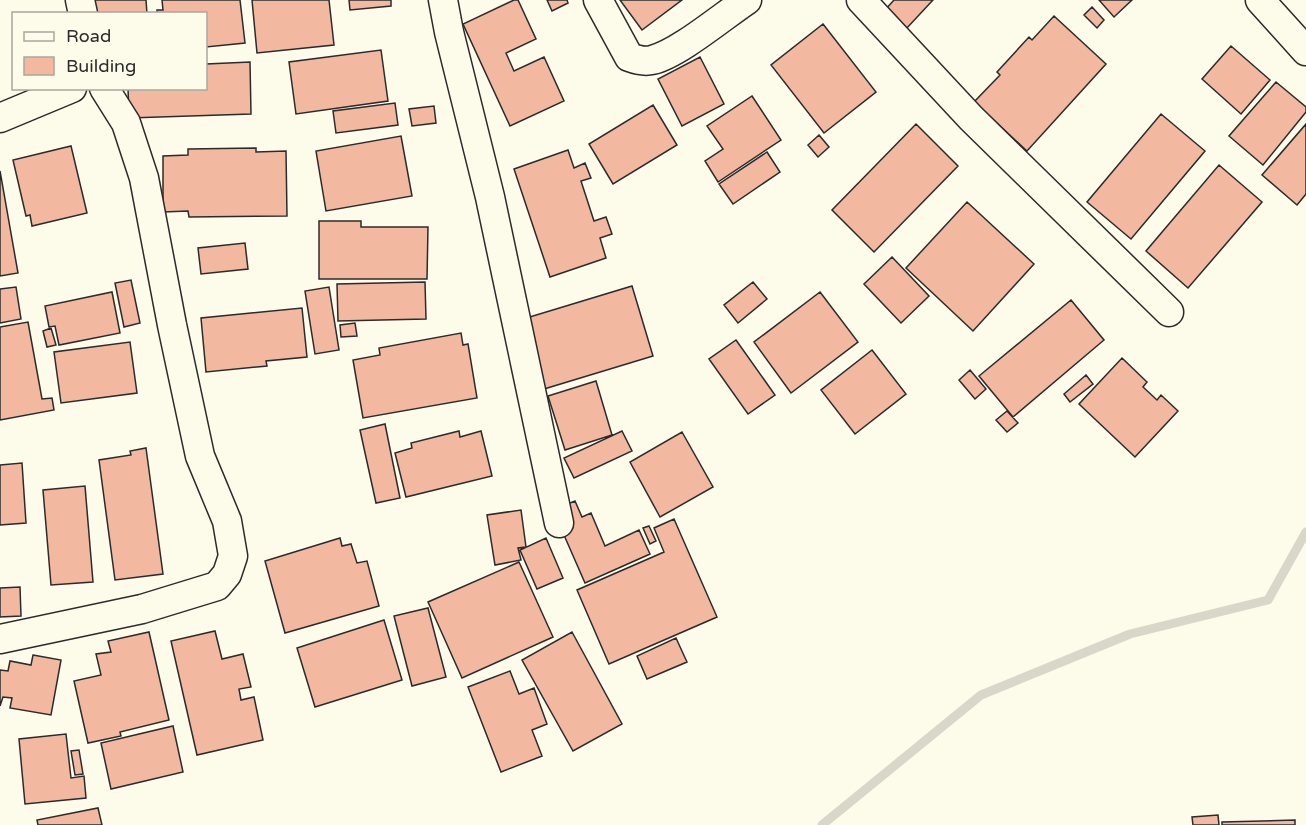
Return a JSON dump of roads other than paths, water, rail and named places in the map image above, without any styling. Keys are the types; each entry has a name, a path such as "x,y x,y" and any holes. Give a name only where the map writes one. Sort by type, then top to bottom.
{"street":[{"path":"443,0 490,197 559,523"},
{"path":"598,0 630,57 639,60 651,60 670,54 747,0"},
{"path":"861,0 971,118 1169,312"},
{"path":"1260,0 1306,51"},
{"path":"1,114 67,90"},
{"path":"0,639 142,609 217,586 227,574 233,556 227,521 200,456 144,178 126,123 105,90"}],"waterway":[{"path":"822,825 981,695 1130,634 1268,600 1306,532"}]}
